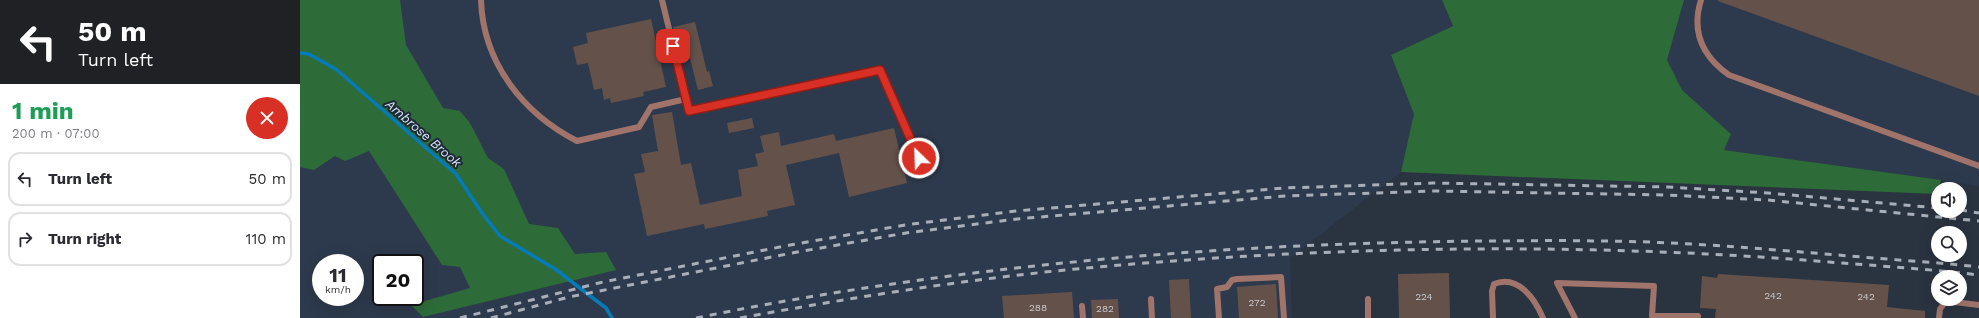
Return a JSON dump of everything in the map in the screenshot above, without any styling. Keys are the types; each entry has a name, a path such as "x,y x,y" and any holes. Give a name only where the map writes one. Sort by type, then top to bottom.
{"lane":[{"path":"481,0 486,33 494,61 504,78 522,99 543,118 560,132 578,142 639,127 650,106 686,99"},
{"path":"662,0 689,111 880,70 919,158"},
{"path":"1701,0 1696,19 1701,42 1711,60 1729,75 1979,166"},
{"path":"1219,318 1217,289 1227,287 1232,280 1237,279 1281,277 1284,318"},
{"path":"1493,318 1492,291 1494,284 1500,282 1517,284 1523,287 1539,309 1543,318"},
{"path":"1575,318 1557,283 1654,286 1652,316 1698,316 1698,318"},
{"path":"1151,299 1152,318"},
{"path":"1368,299 1368,318"},
{"path":"1939,318 1940,309 1946,301 1979,306"},
{"path":"1082,306 1083,318"}],"shaded area":[{"path":"300,0 1442,0 1453,26 1391,55 1415,114 1401,172 1290,258 1292,318 300,318"},
{"path":"1684,0 1979,0 1979,186 1967,184 1967,182 1951,182 1724,150 1731,134 1682,90 1667,60"}],"green space":[{"path":"300,0 400,0 406,45 443,108 460,111 470,123 488,158 504,169 529,224 558,228 575,254 606,252 616,270 423,317 412,306 424,306 424,301 470,288 460,267 442,265 369,151 345,161 335,156 314,170 300,167"},
{"path":"1442,0 1684,0 1667,60 1682,90 1731,134 1724,150 1941,180 1940,182 1931,182 1931,194 1401,172 1414,114 1391,55 1453,26"}],"building":[{"path":"1979,0 1979,96 1718,1"},
{"path":"651,19 666,87 643,92 644,96 611,103 610,98 604,100 602,88 594,90 588,63 577,65 573,47 588,43 586,33"},
{"path":"695,22 707,72 709,71 713,86 698,90 690,58 681,60 673,27"},
{"path":"672,112 681,165 691,163 700,205 742,196 738,170 758,166 755,154 764,152 760,136 779,132 781,146 834,134 836,141 894,128 907,183 849,197 839,153 786,165 795,205 767,211 768,216 705,229 704,224 647,236 634,174 645,172 641,154 658,151 652,115"},
{"path":"752,118 754,128 729,133 727,123"},
{"path":"1449,273 1450,318 1399,318 1398,274"},
{"path":"1718,274 1889,285 1887,307 1925,311 1925,318 1715,318 1716,309 1700,308 1702,276 1717,278"},
{"path":"1189,279 1191,318 1171,318 1169,280"},
{"path":"1276,284 1278,318 1239,318 1237,287"},
{"path":"1072,292 1074,318 1004,318 1002,296"},
{"path":"1118,299 1119,318 1092,318 1091,300"}],"waterway":[{"name":"Ambrose Brook","path":"300,53 309,54 337,70 456,174 482,213 500,236 555,269 606,308 612,318"}],"railway":[{"path":"460,318 603,282 790,245 905,225 1016,211 1284,188 1433,183 1668,187 1768,193 1931,207"},
{"path":"491,318 569,297 792,253 906,233 1017,219 1285,196 1433,191 1667,195 1767,200 1979,221"},
{"path":"1967,211 1979,213"},
{"path":"696,318 893,284 991,271 1090,260 1289,246 1488,241 1624,241 1753,248 1979,267"},
{"path":"740,318 818,304 976,280 1055,271 1248,256 1345,252 1442,249 1636,251 1732,255 1923,269 1979,275"}],"route":[{"path":"673,46 689,111 793,90 880,70 919,158"}]}
